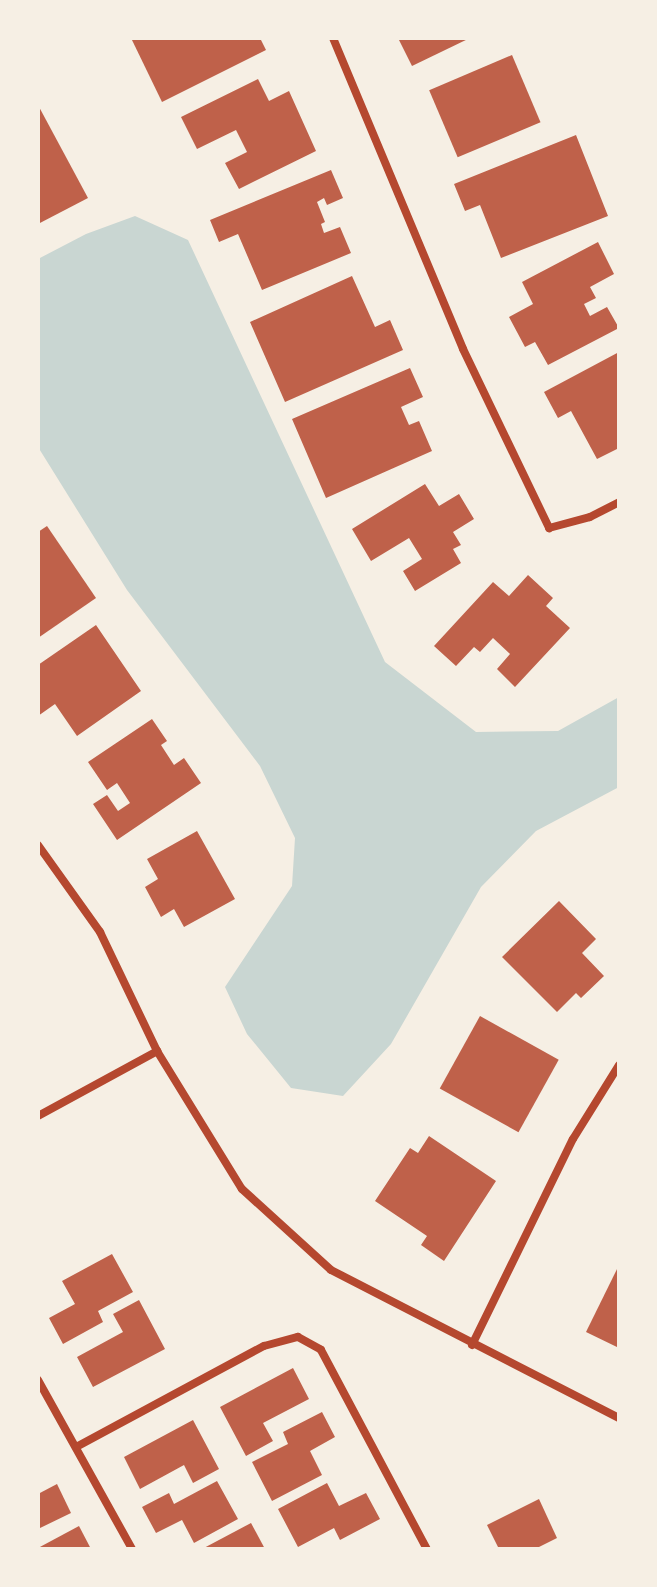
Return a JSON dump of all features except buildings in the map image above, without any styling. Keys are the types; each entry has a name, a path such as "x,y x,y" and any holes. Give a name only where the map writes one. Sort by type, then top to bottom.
{"street":[{"path":"333,38 463,349 549,528 590,517 619,502"},
{"path":"38,845 100,932 157,1051 242,1189 331,1270 619,1418"},
{"path":"38,1116 157,1051"},
{"path":"472,1345 573,1139 619,1065"},
{"path":"78,1446 264,1346 298,1337 321,1350 427,1549"},
{"path":"38,1380 78,1446 132,1549"}],"shaded area":[{"path":"135,216 188,240 385,662 476,732 558,731 619,697 619,787 536,831 481,887 391,1044 343,1096 291,1088 247,1034 225,987 292,886 295,838 260,766 127,590 38,447 38,259 86,234"}]}
